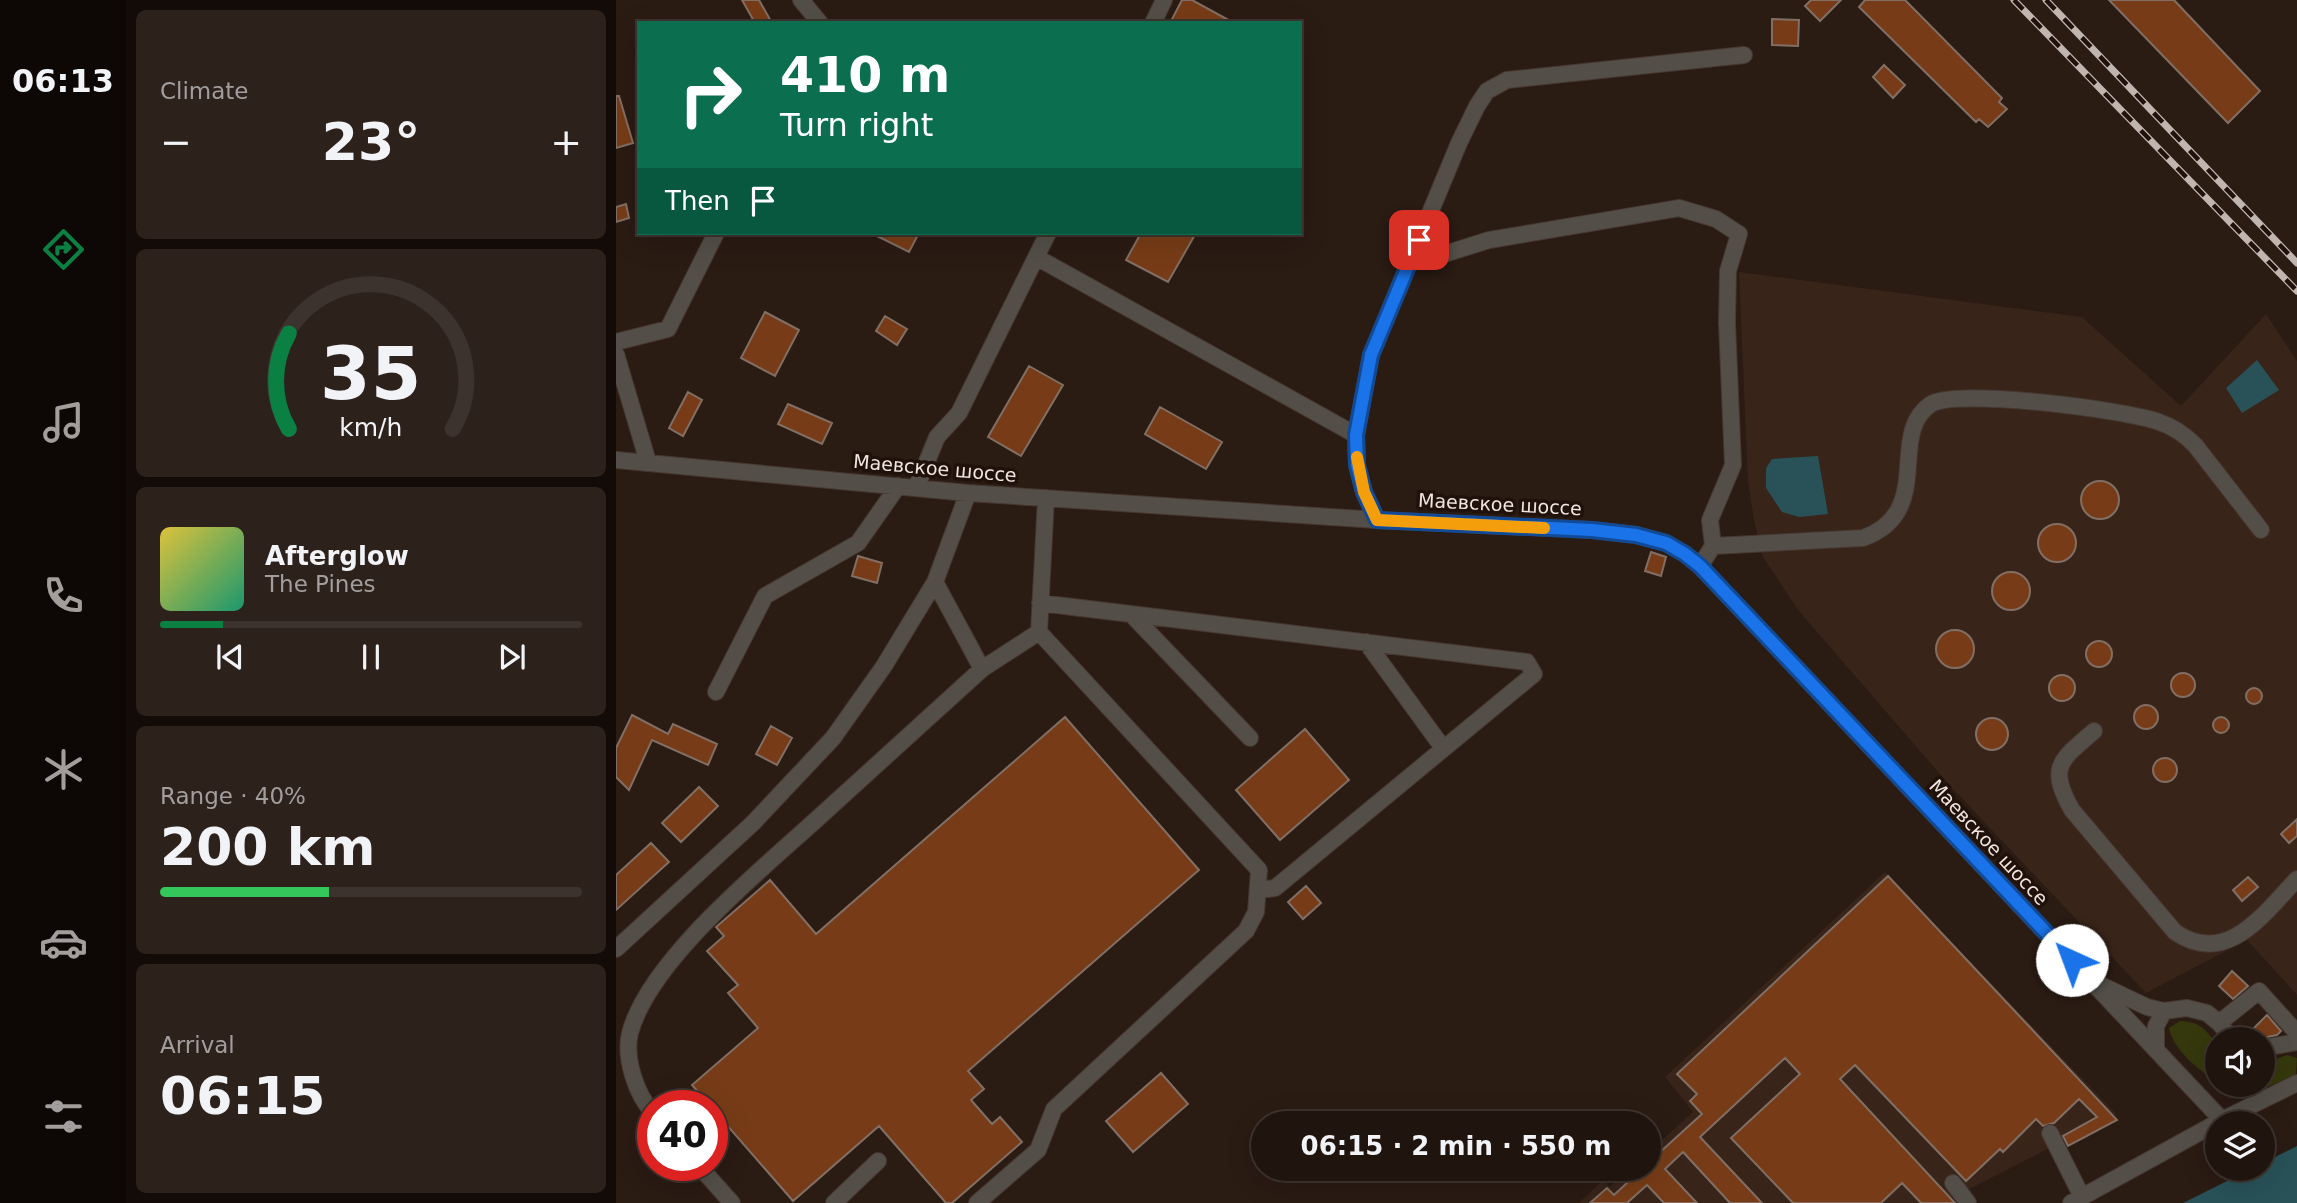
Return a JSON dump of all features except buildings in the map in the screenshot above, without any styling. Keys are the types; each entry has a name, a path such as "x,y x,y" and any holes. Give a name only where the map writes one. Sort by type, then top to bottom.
{"street":[{"path":"801,0 818,21"},
{"path":"1154,21 1164,0"},
{"path":"1377,520 1364,492 1357,465 1356,435 1371,355 1459,144 1487,91 1507,80 1744,55"},
{"path":"1412,259 1435,257 1489,240 1679,208 1716,219 1738,234 1728,271 1733,465 1710,520 1713,545 1700,566"},
{"path":"616,342 668,329 715,235"},
{"path":"916,488 937,437 959,412 1047,235"},
{"path":"1036,257 1356,435"},
{"path":"616,355 648,462"},
{"path":"1713,545 1863,538 1877,533 1890,523 1901,506 1907,482 1914,424 1932,404 1962,399 2007,399 2074,406 2158,421 2182,432 2195,444 2261,530"},
{"name":"Маевское шоссе","path":"617,463 648,462 968,493 1377,520 1592,530 1636,535 1666,543 1700,566 2214,1111"},
{"path":"716,692 765,596 858,543 898,486"},
{"path":"616,949 753,823 833,738 884,666 935,582 968,493"},
{"path":"977,1203 1038,1150 1054,1109 1246,931 1256,912 1259,890 1259,870 1039,632 1046,498"},
{"path":"935,582 982,668"},
{"path":"1041,603 1527,662 1534,674 1275,888 1259,890"},
{"path":"1131,614 1250,738"},
{"path":"640,1090 632,1074 630,1034 647,996 680,949 760,871 982,668 1039,632"},
{"path":"1366,642 1443,748"},
{"path":"2094,731 2063,759 2060,769 2061,790 2072,810 2175,932 2187,940 2204,944 2216,945 2232,939 2245,931 2297,879"},
{"path":"2090,980 2147,1007 2164,1011 2187,1008 2207,1013 2223,1027"},
{"path":"2219,1023 2259,991 2297,1033"},
{"path":"2156,1048 2156,1026 2164,1011"},
{"path":"2275,1046 2297,1042"},
{"path":"2240,1111 2297,1083"},
{"path":"2050,1133 2087,1198 2205,1130"},
{"path":"845,1199 878,1161"},
{"path":"712,1181 732,1203"},
{"path":"1953,1183 1968,1203"}],"shaded area":[{"path":"1739,272 2082,317 2181,406 2266,314 2297,361 2297,995 2247,940 2146,993 1952,788 1798,610 1763,557 1754,520 1748,482"},
{"path":"1885,872 2116,1114 1942,1203 1579,1203 1602,1181 1610,1187 1617,1181 1661,1181 1661,1141 1693,1112 1665,1077"},
{"path":"2180,1021 2192,1023 2205,1030 2205,1073 2181,1052 2169,1028"},
{"path":"2287,1055 2297,1058 2296,1074 2275,1083 2275,1060"}],"water":[{"path":"2257,360 2279,390 2242,413 2226,388"},
{"path":"1818,456 1828,514 1799,517 1782,512 1766,488 1766,468 1772,459"},
{"path":"2297,1146 2297,1203 2183,1203 2227,1181 2275,1181 2275,1157"}],"railway":[{"path":"2014,0 2297,291"},
{"path":"2046,0 2297,263"}],"slow traffic":[{"path":"1357,457 1364,492 1377,520 1544,528"}],"route":[{"path":"1419,240 1371,355 1356,435 1357,465 1364,492 1377,520 1592,530 1636,535 1666,543 1685,554 1700,566 2072,960"}]}
